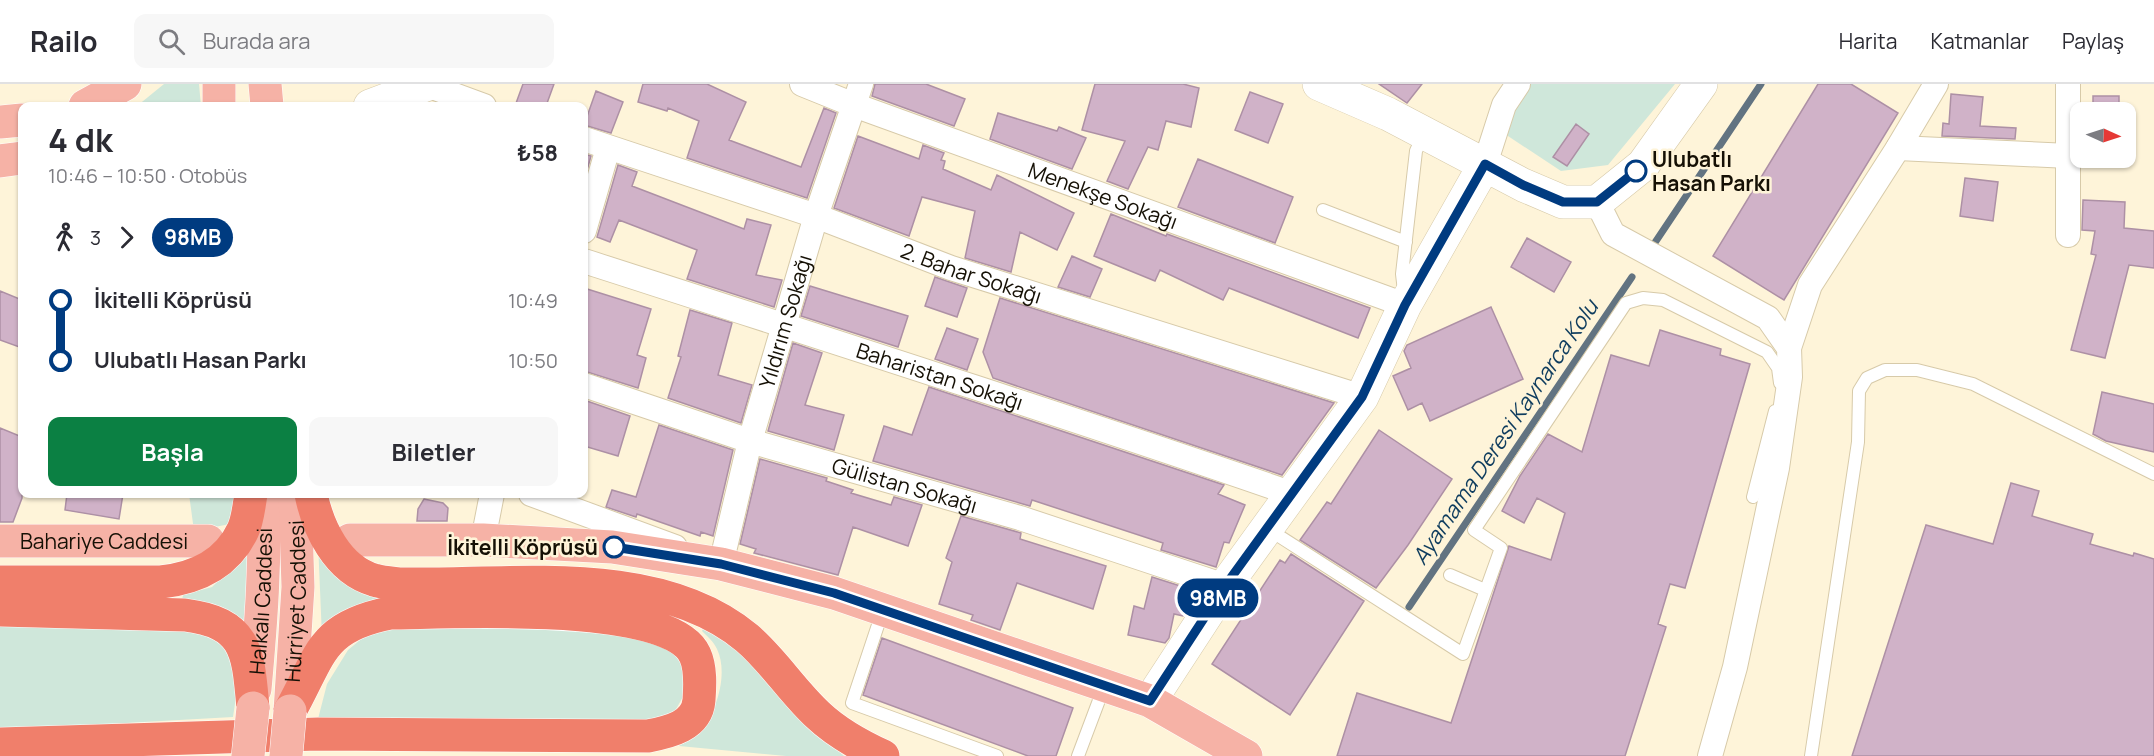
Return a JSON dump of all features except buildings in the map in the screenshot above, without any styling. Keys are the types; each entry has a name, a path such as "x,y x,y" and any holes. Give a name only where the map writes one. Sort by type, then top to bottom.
{"highway":[{"path":"0,582 161,582 196,575 219,563 234,546 244,528 250,498"},
{"path":"312,498 315,513 326,539 349,567 375,580 402,584 592,584 658,594 688,603 720,619 747,638 817,714 840,733 883,756"},
{"path":"0,610 204,617 221,624 238,638 245,650 249,665 253,708"},
{"path":"2,744 308,734 648,736 672,732 684,725 698,709 699,675 695,653 678,637 646,625 576,613 390,613 366,618 335,634 316,659 290,711"},
{"path":"518,736 543,744 671,756"}],"main road":[{"path":"92,102 125,84"},
{"path":"219,84 219,102"},
{"path":"266,84 267,102"},
{"path":"353,102 369,84"},
{"path":"1333,87 1523,185 1563,202 1597,202 1643,165 1701,84"},
{"path":"381,102 428,85"},
{"path":"0,122 18,120"},
{"path":"0,161 18,159"},
{"path":"1150,701 1225,586 1362,397 1405,305 1485,164"},
{"name":"Halkalı Caddesi","path":"253,708 262,613 263,498"},
{"name":"Hürriyet Caddesi","path":"290,711 298,587 295,498"},
{"path":"351,540 483,540 612,547 721,564 834,593 1150,701 1246,756"},
{"name":"Bahariye Caddesi","path":"0,541 208,541"},
{"path":"248,756 253,708"},
{"path":"286,756 290,711"}],"street":[{"name":"Menekşe Sokağı","path":"802,84 857,95 1405,305"},
{"path":"1485,164 1504,105 1518,84"},
{"path":"1710,756 1735,667 1777,468 1791,377 1789,348 1810,285 1936,84"},
{"path":"2068,84 2068,235"},
{"path":"428,85 473,102"},
{"name":"Yıldırım Sokağı","path":"721,564 750,441 816,216 857,95"},
{"name":"2. Bahar Sokağı","path":"588,140 816,216 951,268 1362,397"},
{"path":"588,217 608,148"},
{"path":"1898,148 2069,156"},
{"path":"1597,202 1613,234 1768,318 1789,348"},
{"name":"Baharistan Sokağı","path":"588,262 1019,401 1293,494"},
{"name":"Gülistan Sokağı","path":"588,386 750,441 1020,518 1225,586"},
{"path":"483,540 491,498"},
{"path":"542,498 721,564"}],"lane":[{"path":"1405,305 1402,274 1416,151 1424,132"},
{"path":"1323,210 1406,242"},
{"path":"1268,529 1462,654 1501,548 1474,530 1626,303 1653,298 1672,304 1767,352 1773,359 1780,376 1779,394 1753,497"},
{"path":"1811,756 1858,442 1859,391 1867,378 1886,370 1917,370 1973,384 2154,474"},
{"path":"1450,575 1485,590"},
{"path":"883,609 852,703 997,756"},
{"path":"1078,756 1104,685"}],"green space":[{"path":"164,84 199,84 201,102 142,102"},
{"name":"Ulubatlı Hasan Parkı","path":"1529,84 1675,84 1608,165 1561,171 1505,134 1507,115"},
{"path":"190,498 235,498 235,523 194,531"},
{"path":"318,542 384,597 322,637"},
{"path":"253,547 250,635 181,606 183,595 212,587"},
{"path":"706,621 723,635 811,727 844,756 786,756 679,746 697,735 705,725 719,693 722,670 717,649 702,631"},
{"path":"0,623 199,628 225,640 241,663 233,717 0,730"},
{"path":"406,624 622,630 673,650 683,668 685,693 674,713 648,726 318,719 327,684 348,650 371,631"}],"waterway":[{"name":"Ayamama Deresi Kaynarca Kolu","path":"1652,247 1761,84"},
{"name":"Ayamama Deresi Kaynarca Kolu","path":"1409,607 1632,277"}],"bus line":[{"name":"98MB","path":"614,547 721,564 834,593 1150,701 1225,586 1362,397 1405,305 1485,164 1523,185 1563,202 1597,202 1636,171"}],"place":[{"name":"Ulubatlı Hasan Parkı","path":"1636,171"},
{"name":"İkitelli Köprüsü","path":"614,547"}]}
